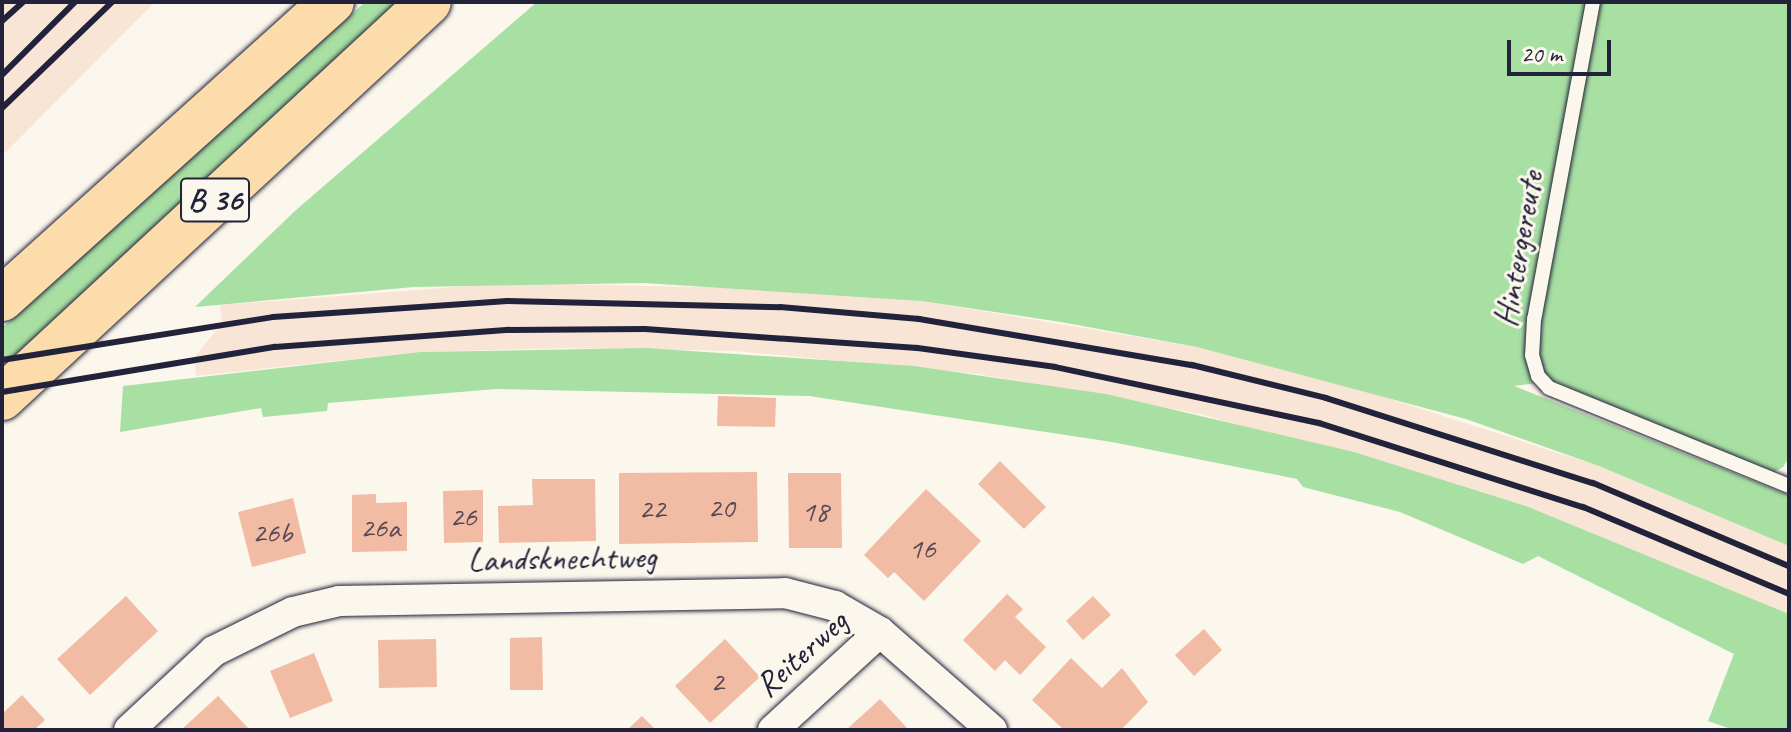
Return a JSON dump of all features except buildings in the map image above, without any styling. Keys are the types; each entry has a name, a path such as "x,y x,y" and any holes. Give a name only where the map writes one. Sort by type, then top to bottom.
{"main road":[{"name":"B 36","path":"2,299 332,2"},
{"name":"B 36","path":"2,398 429,2"}],"street":[{"name":"Landsknechtweg","path":"129,730 214,651 293,612 339,601 785,593 835,606 880,632 992,730"},
{"name":"Reiterweg","path":"773,730 880,632"}],"lane":[{"name":"Hintergereute","path":"1593,2 1534,319 1532,355 1538,376 1549,388 1789,486"}],"shaded area":[{"path":"2,2 155,2 2,156"},
{"path":"506,283 782,289 922,301 1197,347 1331,380 1599,466 1789,546 1789,614 1526,506 1354,452 1262,433 1205,415 978,374 735,351 568,348 420,352 196,376 194,358 222,323 220,305"}],"green space":[{"path":"365,2 403,2 2,368 2,328"},
{"path":"537,2 1789,2 1789,458 1783,467 1774,472 1552,381 1514,386 1789,495 1789,546 1599,466 1466,419 1197,347 922,301 644,283 414,287 195,307 296,210"},
{"path":"646,348 914,366 1106,394 1354,452 1526,506 1789,614 1789,730 1734,730 1708,721 1734,654 1538,556 1523,564 1400,512 1303,487 1297,479 1112,442 809,396 496,389 328,403 327,411 263,417 261,408 120,432 123,386 420,352"}],"railway":[{"path":"2,21 23,2"},
{"path":"2,75 75,2"},
{"path":"2,108 112,2"},
{"path":"2,360 273,317 507,301 780,307 919,319 1192,365 1326,398 1593,483 1789,566"},
{"path":"2,392 275,347 509,330 645,329 917,348 1055,367 1319,423 1583,507 1789,594"}]}
